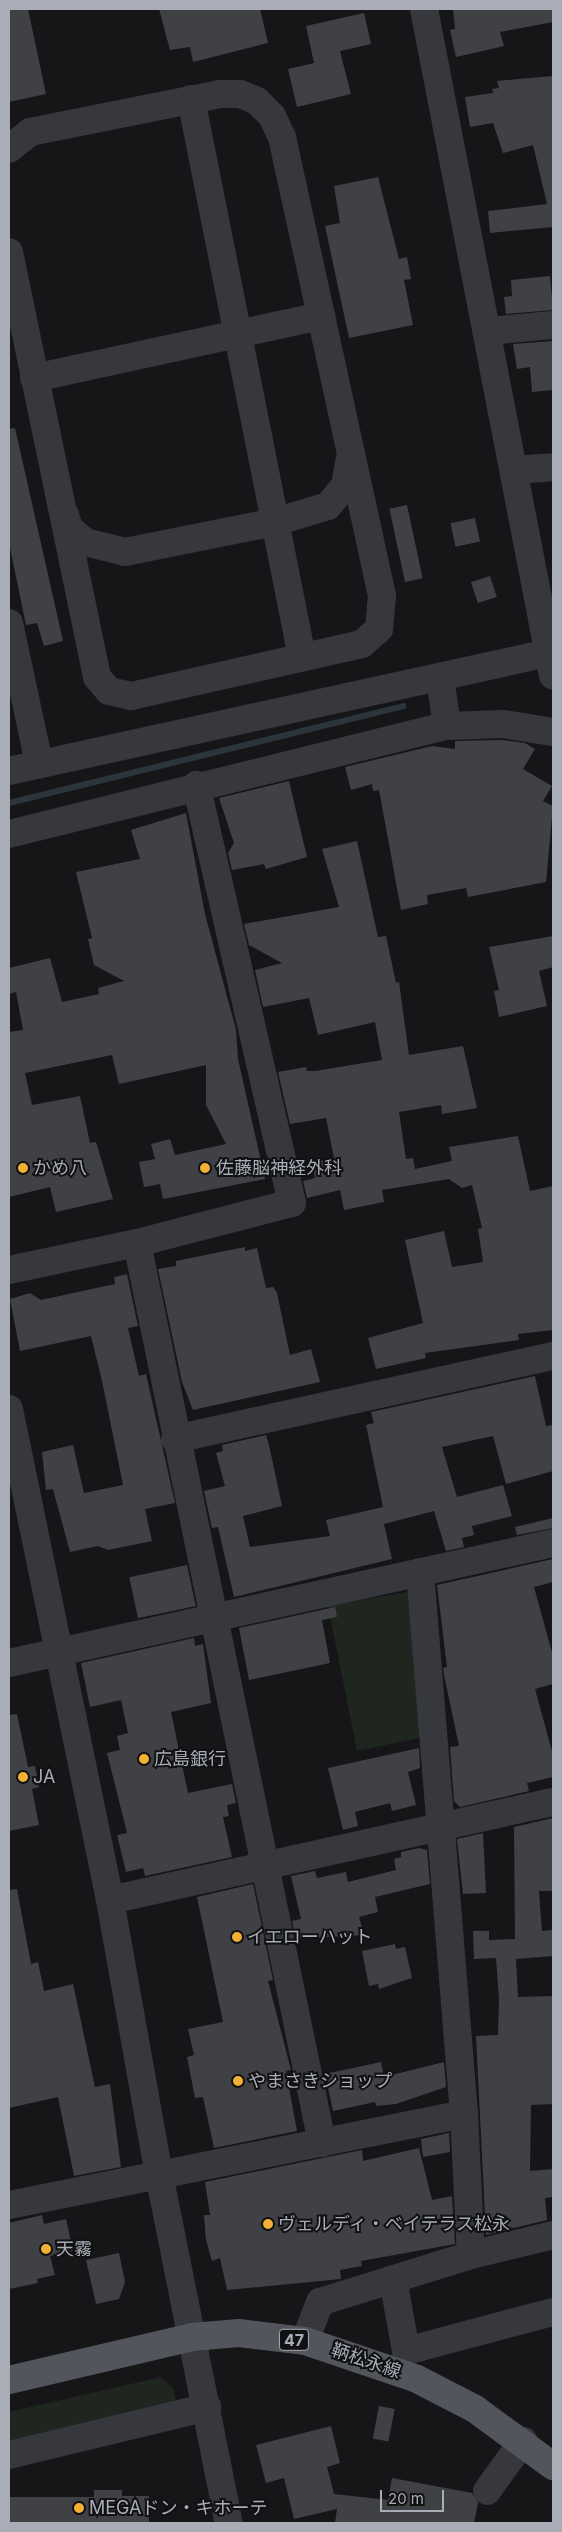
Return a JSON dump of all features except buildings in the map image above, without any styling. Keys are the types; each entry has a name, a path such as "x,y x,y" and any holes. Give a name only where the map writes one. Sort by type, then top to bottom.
{"main road":[{"name":"鞆松永線","path":"9,2380 192,2337 239,2333 305,2341 417,2379 475,2409 522,2441 553,2466"}],"street":[{"path":"9,771 440,677 551,664 488,331 424,9"},
{"path":"9,149 30,132 191,99 240,94 257,101 272,116 282,137 382,595 379,629 362,644 131,696 110,691 97,677 9,252"},
{"path":"191,99 302,657"},
{"path":"34,378 238,336 320,316"},
{"path":"488,331 553,326"},
{"path":"60,497 69,528 85,542 125,552 274,522 328,506 345,486 351,457"},
{"path":"514,470 553,467"},
{"path":"9,624 39,764"},
{"path":"440,677 446,726"},
{"path":"9,834 196,785 446,726 503,724 553,732"},
{"path":"9,1270 137,1243 292,1204 196,785"},
{"path":"137,1243 211,1618 322,2144"},
{"path":"175,1438 553,1356"},
{"path":"9,1409 110,1900 159,2174 229,2523"},
{"path":"9,1664 553,1543"},
{"path":"420,1572 464,2114 472,2255"},
{"path":"110,1900 553,1802"},
{"path":"9,2205 159,2174 322,2144 464,2114"},
{"path":"305,2341 320,2302 472,2255 553,2235"},
{"path":"394,2279 406,2351 553,2312"},
{"path":"9,2455 207,2407"},
{"path":"486,2491 522,2441"}],"shaded area":[{"path":"412,1591 424,1737 357,1751 328,1606"},
{"path":"161,2377 173,2388 176,2400 9,2442 9,2412"}],"waterway":[{"path":"9,803 403,706"}],"place":[{"name":"かめ八","path":"23,1168"},
{"name":"佐藤脳神経外科","path":"205,1168"},
{"name":"広島銀行","path":"144,1759"},
{"name":"JA","path":"23,1777"},
{"name":"イエローハット","path":"237,1937"},
{"name":"やまさきショップ","path":"238,2081"},
{"name":"ヴェルディ・ベイテラス松永","path":"268,2224"},
{"name":"天霧","path":"46,2249"},
{"name":"MEGAドン・キホーテ","path":"79,2508"}]}
